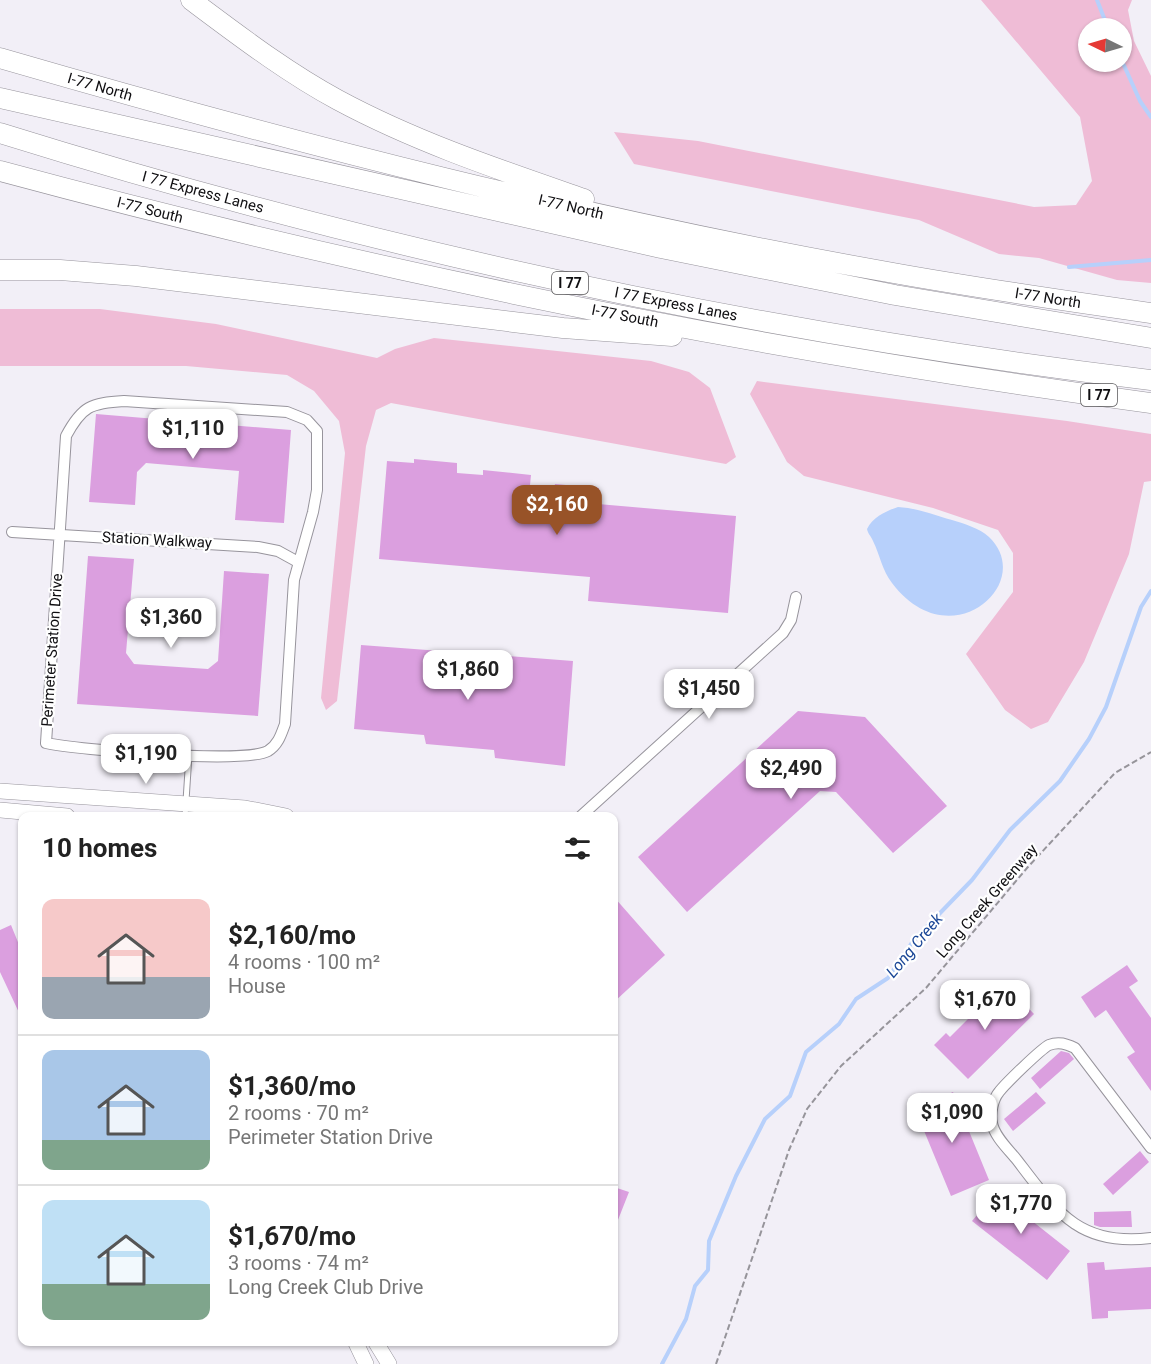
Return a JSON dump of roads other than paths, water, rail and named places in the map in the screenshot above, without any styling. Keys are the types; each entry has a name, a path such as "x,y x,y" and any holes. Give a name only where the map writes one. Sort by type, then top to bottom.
{"highway":[{"path":"191,0 270,58 366,115 466,158 666,228"},
{"name":"I-77 North","path":"0,58 170,107 546,202 899,274 1151,313"},
{"path":"0,98 662,248 895,294 1151,338"},
{"name":"I 77 Express Lanes","path":"0,133 126,171 309,221 586,286 956,354 1151,380"},
{"name":"I-77 South","path":"0,171 199,222 582,308 952,374 1151,403"},
{"path":"0,270 98,272 563,328 767,342"}],"street":[{"name":"Perimeter Station Drive","path":"124,401 287,412 307,420 317,431 317,490 298,562 292,606 285,724 278,742 267,752 242,756 68,748 46,743 60,534 66,436 75,418 88,408 103,402 124,401"},
{"name":"Station Walkway","path":"12,532 258,547 278,551 298,562"},
{"path":"584,812 783,633 791,620 796,597"},
{"path":"0,791 186,810 245,808 266,812"},
{"path":"0,810 22,812"},
{"path":"1151,1148 1075,1048 1061,1042 1048,1046 998,1093 992,1107 992,1124 999,1137 1054,1207 1084,1231 1112,1238 1151,1238"},
{"path":"357,1346 366,1364"},
{"path":"378,1346 389,1364"}],"lane":[{"path":"186,810 189,755"}],"water":[{"path":"898,507 919,510 962,523 989,537 1001,555 1002,574 995,592 980,606 961,614 938,615 915,605 892,583 867,529 880,515"},
{"path":"165,604 195,605 191,617 179,620 165,611"}],"waterway":[{"path":"1097,0 1104,18"},
{"path":"1127,72 1140,101 1151,117"},
{"path":"1069,267 1151,260"},
{"name":"Long Creek","path":"662,1364 686,1319 695,1286 708,1270 709,1241 736,1176 765,1119 790,1096 806,1052 839,1024 856,999 888,978 913,941 972,880 1010,830 1060,781 1089,739 1106,707 1141,607 1151,591"}]}
